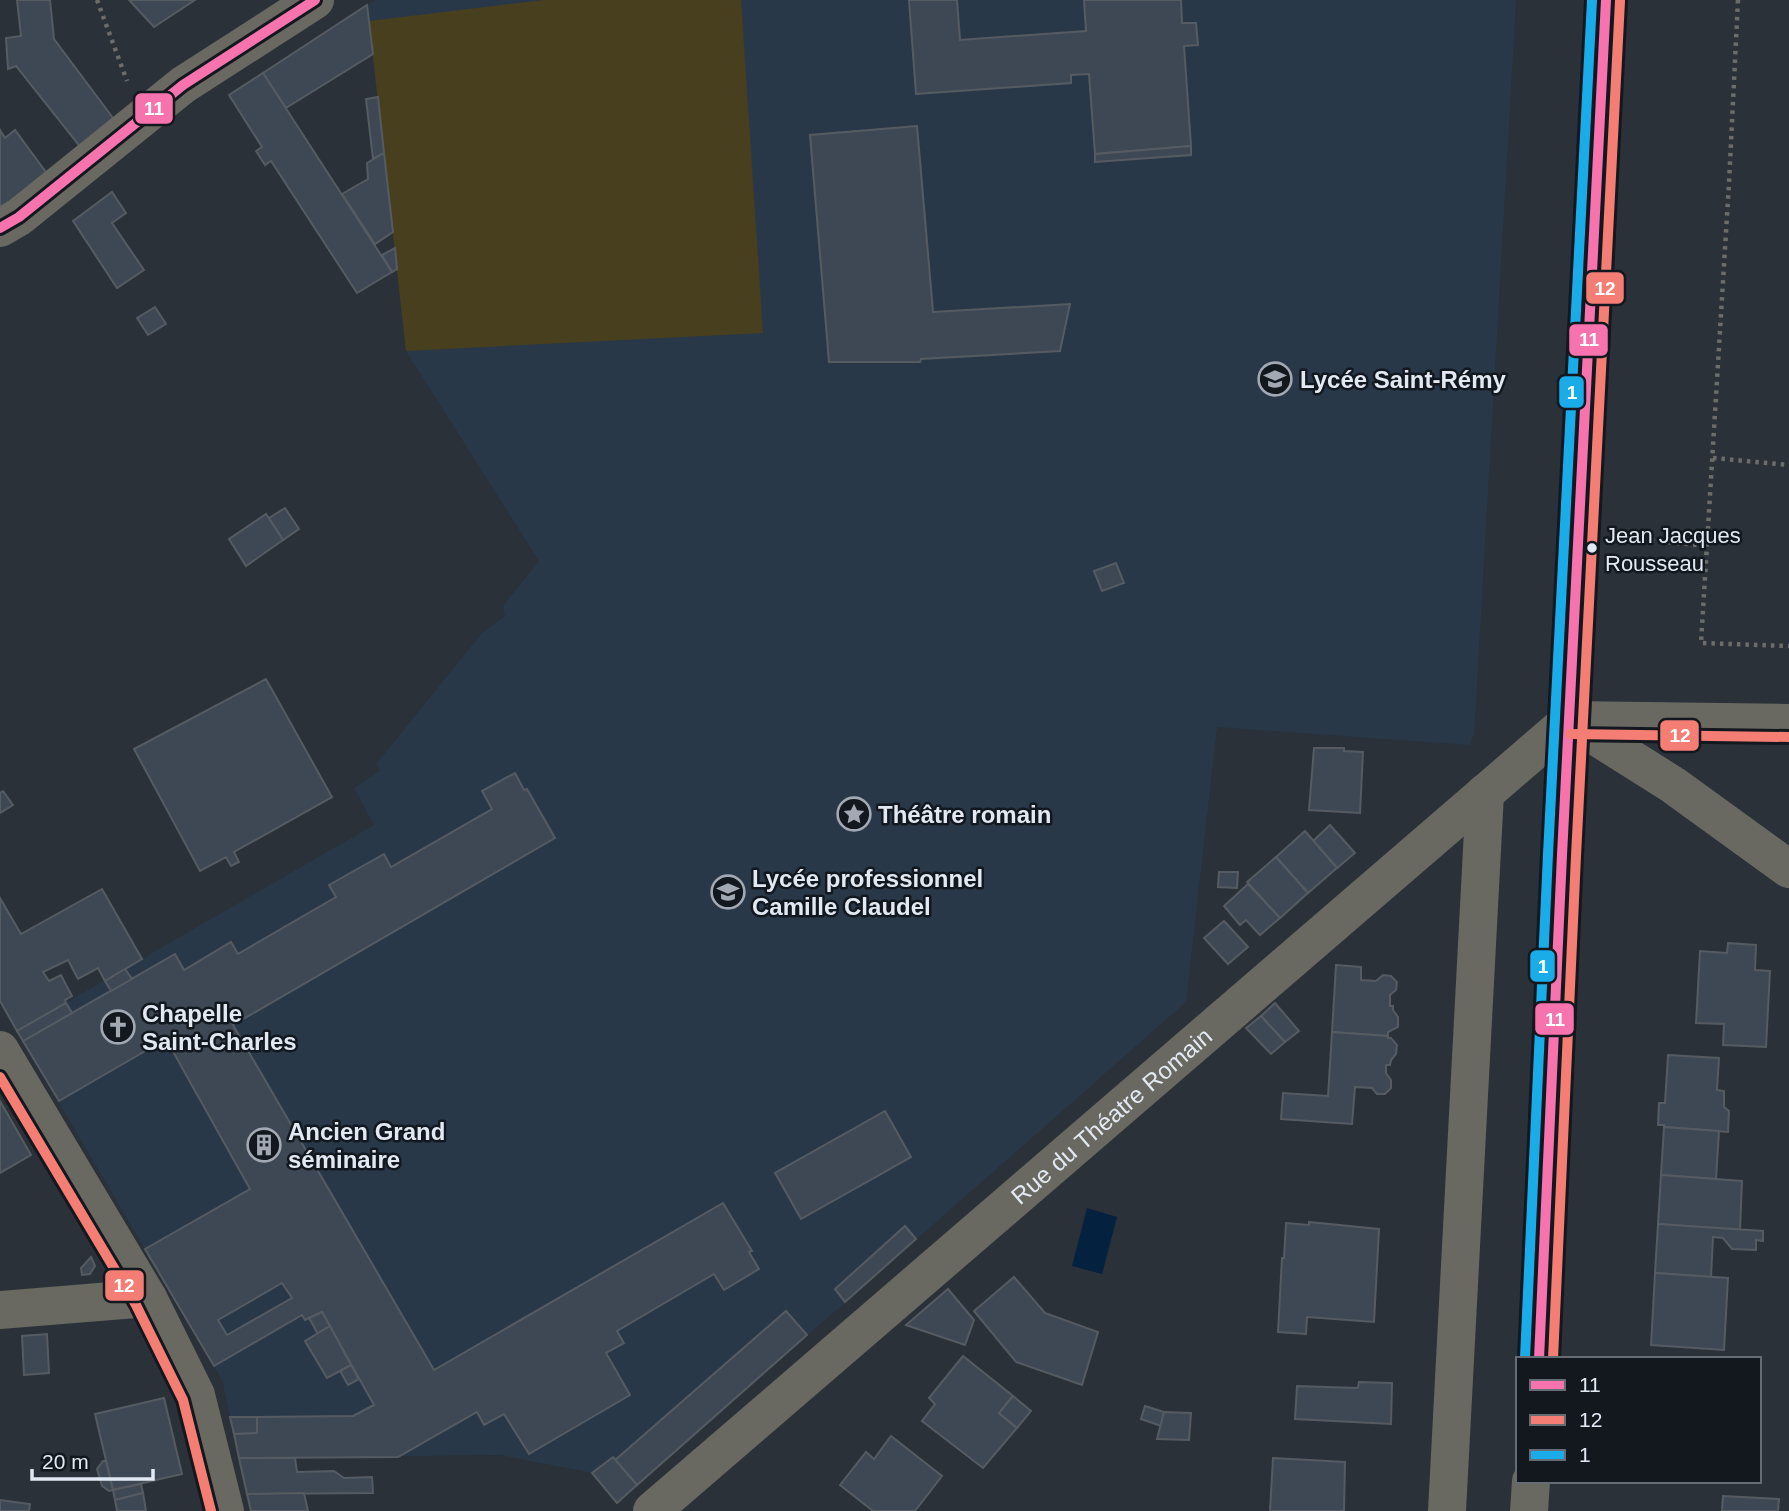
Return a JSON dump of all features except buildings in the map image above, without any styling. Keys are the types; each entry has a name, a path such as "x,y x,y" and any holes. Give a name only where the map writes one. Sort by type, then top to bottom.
{"street":[{"path":"0,228 19,216 183,85 315,0"},
{"path":"1539,1357 1606,0"},
{"path":"1570,720 1789,723"},
{"path":"1570,720 1673,785 1789,869"},
{"name":"Rue du Théatre Romain","path":"652,1511 1570,720"},
{"path":"1673,785 1676,743 1690,722"},
{"path":"1447,1511 1485,793"},
{"path":"0,1050 148,1298 196,1395 225,1511"},
{"path":"0,1310 148,1298"},
{"path":"1529,1511 1531,1483"}],"path":[{"path":"97,0 128,86"},
{"path":"1738,0 1701,643 1789,646"},
{"path":"1713,458 1789,465"},
{"path":"1579,533 1707,546"}],"shaded area":[{"path":"375,0 1516,0 1474,735 1469,745 1217,727 1186,1002 617,1503 592,1473 500,1455 239,1458 222,1380 17,1031 374,825 354,788 380,771 377,763 482,633 505,616 503,606 539,561 406,351 367,5"},
{"path":"544,0 741,0 763,333 406,351 369,21"}],"water":[{"path":"1087,1208 1117,1217 1102,1274 1072,1266"}],"transit line":[{"name":"11","path":"0,228 19,217 183,85 315,0"},
{"name":"1","path":"1525,1357 1592,0"},
{"name":"11","path":"1539,1357 1606,0"},
{"name":"12","path":"1553,1357 1620,1"},
{"name":"12","path":"1570,734 1789,737"},
{"name":"12","path":"0,1077 136,1305 183,1400 211,1511"}],"place":[{"name":"Lycée Saint-Rémy","path":"1275,379"},
{"name":"Jean Jacques Rousseau","path":"1592,548"},
{"name":"Théâtre romain","path":"854,814"},
{"name":"Lycée professionnel Camille Claudel","path":"728,892"},
{"name":"Chapelle Saint-Charles","path":"118,1027"},
{"name":"Ancien Grand séminaire","path":"264,1145"}]}
